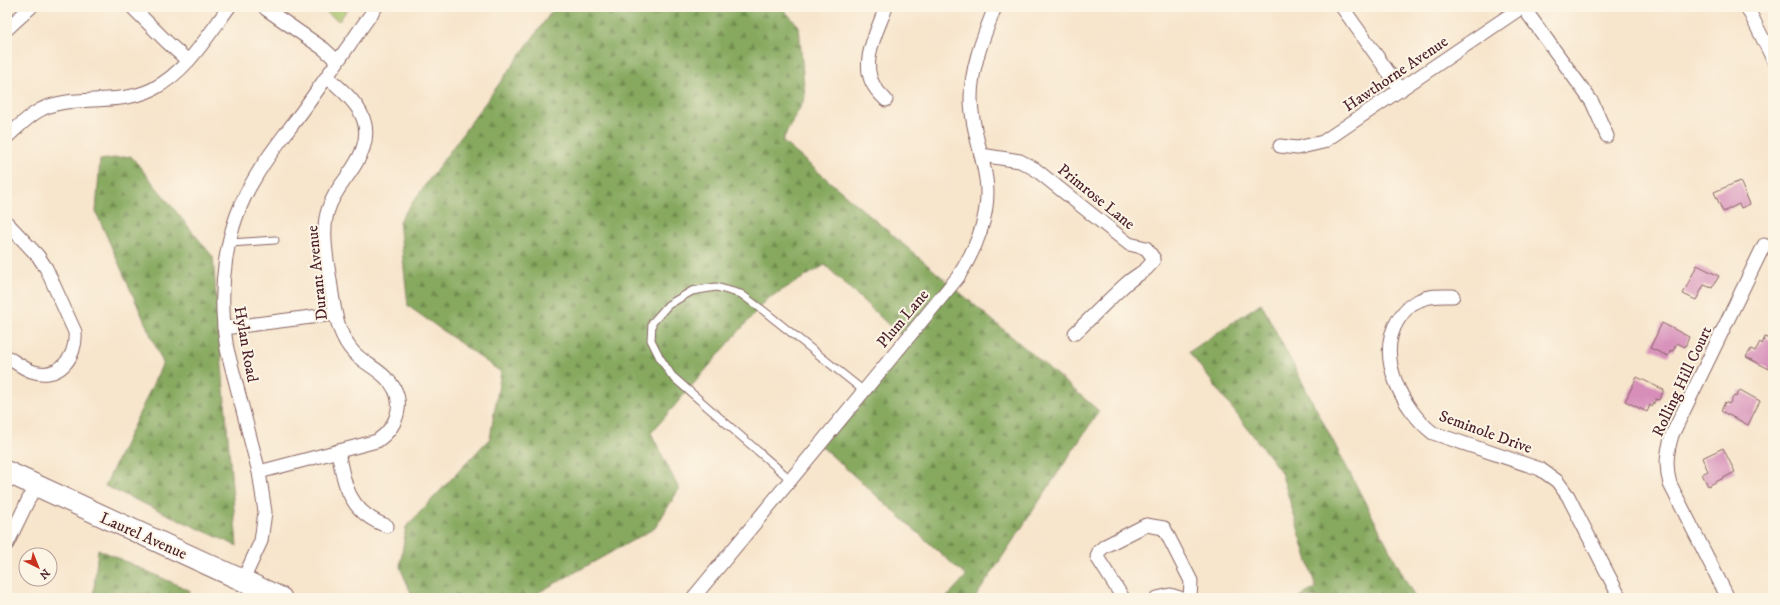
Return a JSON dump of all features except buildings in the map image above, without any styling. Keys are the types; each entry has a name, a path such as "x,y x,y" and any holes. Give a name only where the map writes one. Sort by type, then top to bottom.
{"main road":[{"name":"Laurel Avenue","path":"7,472 281,598"}],"street":[{"path":"7,29 31,7"},
{"path":"132,7 167,42 188,60"},
{"path":"7,137 28,118 44,108 61,103 111,100 138,94 163,83 188,60 228,7"},
{"name":"Hylan Road","path":"243,580 255,557 263,532 265,512 259,472 227,349 224,328 222,294 225,263 229,243 240,208 256,175 376,7"},
{"path":"886,7 868,59 870,79 886,100"},
{"name":"Plum Lane","path":"693,598 958,277 974,248 984,217 986,180 972,116 972,84 977,57 995,7"},
{"path":"1342,7 1401,90"},
{"path":"1523,7 1592,102 1606,136"},
{"name":"Hawthorne Avenue","path":"1280,146 1297,148 1324,142 1523,7"},
{"path":"1747,7 1773,59"},
{"path":"266,9 337,61"},
{"name":"Durant Avenue","path":"259,472 377,441 387,434 394,425 397,416 398,404 396,392 391,382 350,349 341,336 335,314 325,221 332,199 356,164 362,152 365,140 365,126 361,113 354,101 327,77"},
{"name":"Primrose Lane","path":"981,155 1020,161 1035,169 1129,244 1146,248 1154,259 1149,267 1140,275 1128,282 1075,333"},
{"path":"7,223 38,256 46,268 75,332 76,341 70,359 64,366 51,372 40,373 31,371 7,358"},
{"name":"Rolling Hill Court","path":"1728,598 1670,484 1666,460 1672,435 1764,245"},
{"name":"Seminole Drive","path":"1453,296 1436,296 1420,300 1407,309 1394,326 1388,350 1390,363 1393,374 1413,414 1421,424 1433,433 1540,469 1557,481 1568,496 1620,598"},
{"path":"224,328 335,314"},
{"path":"338,451 343,479 351,499 368,517 387,526"},
{"path":"7,544 35,486"},
{"path":"1122,598 1098,561 1097,557 1099,551 1105,546 1146,525 1164,528 1191,581 1190,598"},
{"path":"1157,598 1170,596 1180,598"}],"lane":[{"path":"229,243 275,240"},
{"path":"790,480 672,376 660,358 652,340 652,323 668,305 692,291 716,287 741,294 764,310 864,391"}],"green space":[{"path":"319,7 349,7 339,21"},
{"path":"555,7 781,7 799,26 805,98 782,141 1099,411 975,598 946,598 966,576 821,446 908,343 825,265 767,299 651,433 679,489 655,528 536,594 535,598 413,598 400,567 406,527 490,438 501,372 408,306 399,221"},
{"path":"131,156 213,257 237,546 105,486 163,363 96,212 100,160"},
{"path":"1261,303 1415,598 1297,598 1316,588 1281,472 1189,352"},
{"path":"98,549 191,591 183,598 93,598"}]}
